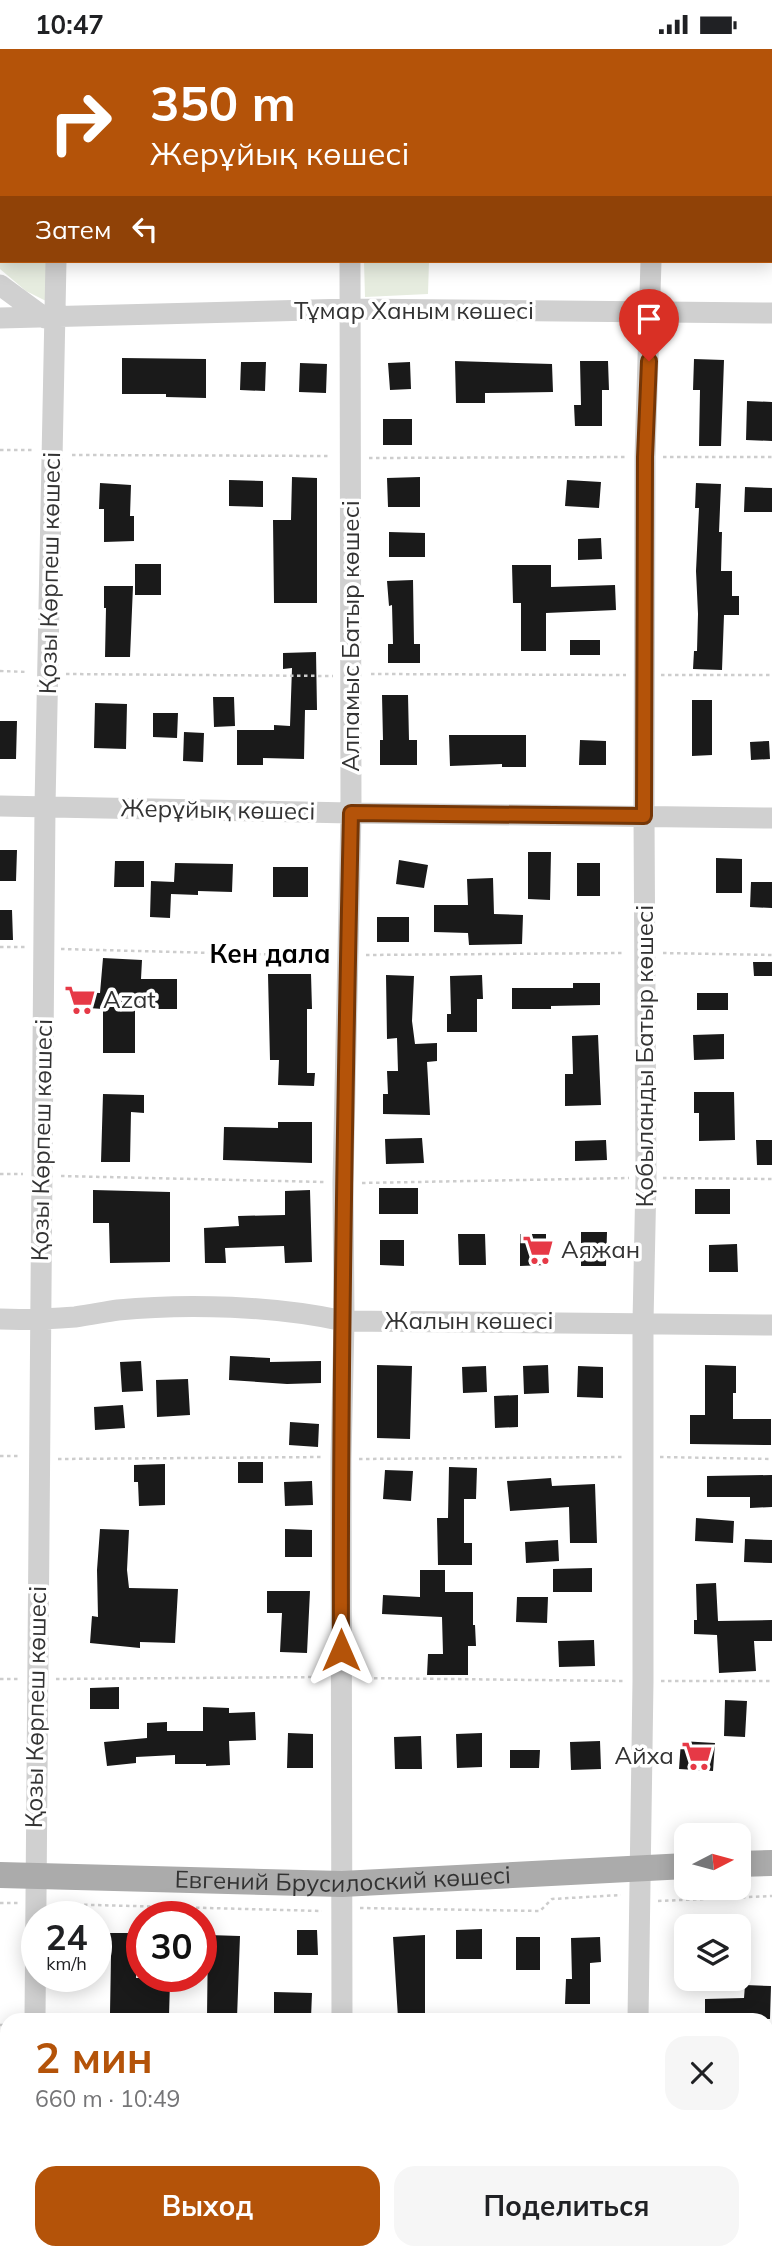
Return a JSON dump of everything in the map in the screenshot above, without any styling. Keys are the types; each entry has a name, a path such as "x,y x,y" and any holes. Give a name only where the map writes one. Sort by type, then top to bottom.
{"main road":[{"path":"751,1864 772,1863"},
{"name":"Евгений Брусилоский көшесі","path":"0,1875 342,1884 674,1866"}],"street":[{"name":"Қозы Көрпеш көшесі","path":"34,1901 45,806 52,455 51,317 56,263"},
{"name":"Алпамыс Батыр көшесі","path":"342,2013 341,1459 343,1183 351,813 350,263"},
{"name":"Қобыланды Батыр көшесі","path":"638,2013 646,1178 645,457 651,263"},
{"path":"0,285 51,317"},
{"name":"Тұмар Ханым көшесі","path":"0,318 350,309 772,313"},
{"name":"Жерұйық көшесі","path":"0,806 772,818"},
{"name":"Жалын көшесі","path":"0,1319 40,1319 117,1310 186,1307 282,1311 344,1321 772,1325"},
{"name":"Қозы Көрпеш көшесі","path":"34,1992 34,2013"}],"path":[{"path":"0,450 34,450 52,455 351,458 772,457"},
{"path":"0,671 321,676 772,675"},
{"path":"0,947 348,955 772,955"},
{"path":"0,1174 343,1183 646,1178 772,1179"},
{"path":"0,1456 39,1459 772,1459"},
{"path":"37,1679 342,1677 772,1681"},
{"path":"112,1906 342,1912 365,1907 540,1911 552,1899 640,1893 655,1901 772,1895"},
{"path":"0,1903 21,1904"}],"shaded area":[{"path":"0,263 47,263 46,301 26,291 0,269"},
{"path":"364,263 429,263 428,294 365,297"}],"building":[{"path":"122,358 206,359 206,398 122,394"},
{"path":"694,359 724,360 721,446 699,446 700,390 693,390"},
{"path":"455,361 552,364 553,392 485,393 485,403 456,403"},
{"path":"580,361 608,361 609,390 602,390 602,426 575,426 574,405 581,405"},
{"path":"241,362 266,362 265,391 240,390"},
{"path":"410,362 411,389 390,390 388,363"},
{"path":"300,363 327,364 326,393 299,392"},
{"path":"747,401 772,402 772,441 746,440"},
{"path":"383,419 412,419 412,445 383,445"},
{"path":"292,477 317,478 317,603 274,603 273,520 291,520"},
{"path":"420,477 420,507 388,507 387,478"},
{"path":"229,480 263,481 263,507 229,506"},
{"path":"567,480 601,482 599,508 565,506"},
{"path":"100,483 131,485 130,516 134,516 134,541 104,542 104,509 99,509"},
{"path":"696,483 721,484 721,571 732,571 732,596 739,596 739,615 724,615 722,670 693,669 694,651 697,651 698,614 696,571 699,508 695,508"},
{"path":"745,487 772,488 772,512 744,512"},
{"path":"389,532 425,533 425,557 389,557"},
{"path":"601,538 602,559 578,560 578,539"},
{"path":"135,564 161,564 161,595 135,595"},
{"path":"512,565 551,565 551,587 615,585 616,610 546,613 546,651 521,651 521,603 513,603"},
{"path":"413,580 414,644 420,644 420,663 388,663 388,644 393,644 392,605 389,606 387,581"},
{"path":"104,586 133,586 130,657 105,657"},
{"path":"570,640 600,640 600,655 570,655"},
{"path":"316,652 317,710 305,710 304,759 263,758 263,765 237,765 237,730 274,730 274,725 290,726 292,668 283,669 283,653"},
{"path":"382,695 408,695 409,740 417,740 417,765 380,765 380,740 383,740"},
{"path":"213,697 234,697 235,726 214,727"},
{"path":"692,700 712,700 712,755 692,756"},
{"path":"95,703 127,704 126,749 94,748"},
{"path":"153,713 178,713 177,738 153,737"},
{"path":"0,721 17,721 16,759 0,759"},
{"path":"184,732 204,733 203,762 183,761"},
{"path":"449,735 526,735 526,767 502,767 502,764 450,766"},
{"path":"580,740 606,741 606,765 579,765"},
{"path":"769,741 770,759 751,760 750,742"},
{"path":"0,850 17,850 16,881 0,881"},
{"path":"528,852 551,852 550,900 528,899"},
{"path":"716,858 742,859 742,893 716,893"},
{"path":"399,860 428,865 424,888 396,884"},
{"path":"115,861 144,861 144,887 114,887"},
{"path":"175,863 233,864 232,892 198,891 198,895 171,894 170,918 150,917 151,881 174,882"},
{"path":"577,863 600,863 600,896 577,896"},
{"path":"273,867 308,867 308,897 273,897"},
{"path":"493,878 494,914 523,915 522,944 469,945 468,933 434,932 434,905 468,905 467,879"},
{"path":"751,882 772,882 772,908 750,907"},
{"path":"0,910 12,910 13,940 0,940"},
{"path":"377,917 409,917 409,942 377,942"},
{"path":"103,958 142,960 141,979 177,979 177,1009 135,1009 135,1053 103,1053 103,1009 74,1007 74,992 100,993"},
{"path":"753,962 772,962 772,976 754,976"},
{"path":"268,974 311,974 312,1009 307,1009 307,1073 315,1073 314,1086 278,1085 279,1060 270,1060"},
{"path":"386,975 414,976 412,1021 415,1044 437,1043 437,1061 427,1062 430,1115 383,1114 383,1094 388,1094 387,1071 398,1071 397,1038 387,1039"},
{"path":"482,975 483,999 477,999 477,1032 447,1032 447,1014 451,1014 450,976"},
{"path":"573,983 600,983 600,1005 512,1009 512,988 573,988"},
{"path":"697,993 728,993 728,1010 697,1010"},
{"path":"724,1034 724,1059 694,1060 693,1035"},
{"path":"598,1035 601,1105 565,1106 565,1074 573,1074 572,1036"},
{"path":"694,1092 734,1092 735,1140 699,1141 699,1113 694,1113"},
{"path":"103,1094 144,1095 144,1113 131,1112 130,1162 101,1162"},
{"path":"278,1122 312,1122 312,1163 223,1160 224,1127 278,1128"},
{"path":"422,1138 424,1163 386,1164 385,1139"},
{"path":"606,1140 607,1160 575,1161 575,1141"},
{"path":"756,1140 772,1140 772,1165 757,1165"},
{"path":"379,1188 418,1188 418,1214 379,1214"},
{"path":"695,1189 730,1189 730,1214 695,1214"},
{"path":"93,1190 170,1192 170,1262 110,1263 109,1223 93,1223"},
{"path":"310,1190 312,1262 285,1263 284,1246 225,1248 226,1263 205,1263 204,1228 239,1226 238,1216 285,1215 285,1191"},
{"path":"581,1232 607,1232 606,1266 581,1266"},
{"path":"458,1234 485,1234 486,1265 459,1265"},
{"path":"520,1234 546,1234 546,1265 520,1266"},
{"path":"380,1240 404,1240 404,1266 380,1265"},
{"path":"737,1244 738,1272 709,1272 709,1245"},
{"path":"230,1356 270,1358 270,1362 321,1361 321,1383 287,1384 229,1380"},
{"path":"141,1361 143,1391 122,1392 120,1362"},
{"path":"377,1365 412,1366 410,1439 377,1438"},
{"path":"548,1365 549,1393 524,1394 523,1366"},
{"path":"705,1365 736,1366 733,1419 771,1419 771,1445 690,1444 690,1415 705,1415"},
{"path":"486,1366 487,1392 463,1393 462,1367"},
{"path":"578,1366 603,1367 603,1398 577,1397"},
{"path":"188,1379 190,1415 157,1417 156,1380"},
{"path":"518,1395 518,1427 495,1428 494,1396"},
{"path":"123,1405 125,1428 95,1430 94,1407"},
{"path":"290,1422 319,1424 318,1447 289,1445"},
{"path":"238,1462 263,1462 263,1483 238,1483"},
{"path":"165,1464 165,1505 139,1506 134,1465"},
{"path":"449,1467 477,1468 476,1499 464,1499 464,1543 472,1543 472,1565 438,1565 437,1518 448,1518"},
{"path":"385,1470 413,1471 411,1501 383,1499"},
{"path":"772,1475 772,1507 750,1508 750,1497 707,1497 707,1476"},
{"path":"551,1478 552,1486 595,1484 597,1543 570,1543 569,1507 510,1511 507,1481"},
{"path":"312,1481 313,1505 285,1506 284,1482"},
{"path":"696,1518 734,1521 733,1543 695,1541"},
{"path":"100,1529 129,1530 129,1588 178,1589 175,1643 140,1642 140,1648 90,1643 92,1616 98,1617"},
{"path":"285,1529 312,1530 312,1557 285,1557"},
{"path":"745,1539 772,1540 772,1563 744,1562"},
{"path":"558,1540 559,1561 526,1563 525,1542"},
{"path":"592,1568 592,1592 553,1592 553,1569"},
{"path":"420,1570 445,1570 445,1592 473,1592 476,1646 468,1646 468,1675 427,1675 428,1654 443,1654 442,1617 382,1614 383,1595 420,1597"},
{"path":"716,1583 718,1621 772,1620 772,1641 754,1641 756,1671 719,1673 717,1635 694,1634 694,1620 697,1620 696,1584"},
{"path":"267,1591 310,1591 307,1653 280,1652 282,1613 267,1613"},
{"path":"517,1597 548,1597 547,1623 516,1622"},
{"path":"594,1640 595,1666 559,1667 558,1641"},
{"path":"119,1687 119,1709 90,1709 90,1688"},
{"path":"725,1700 747,1701 745,1737 724,1736"},
{"path":"203,1707 229,1708 229,1713 255,1712 256,1740 229,1741 230,1765 175,1764 175,1755 136,1757 136,1763 107,1766 104,1742 147,1738 147,1723 167,1722 167,1731 203,1731"},
{"path":"288,1733 313,1734 313,1768 287,1768"},
{"path":"482,1733 482,1767 457,1768 456,1734"},
{"path":"421,1736 422,1769 395,1769 394,1737"},
{"path":"600,1741 601,1769 571,1770 570,1742"},
{"name":"Айха","path":"681,1741 715,1743 713,1771 679,1769"},
{"path":"510,1750 540,1750 539,1768 510,1768"},
{"path":"482,1929 482,1959 456,1959 456,1930"},
{"path":"297,1930 317,1930 318,1955 297,1955"},
{"path":"112,1933 126,1933 126,1992 170,1992 169,2013 110,2013"},
{"path":"217,1935 240,1936 237,2013 207,2013 207,1992 217,1992"},
{"path":"425,1935 425,2013 398,2013 393,1937"},
{"path":"516,1937 540,1937 540,1970 516,1970"},
{"path":"600,1937 601,1962 590,1963 590,2004 565,2004 566,1979 572,1979 571,1938"},
{"path":"751,1985 771,1986 770,2013 705,2013 705,1999 744,1998 745,1991 751,1991"},
{"path":"274,1992 312,1993 311,2013 274,2013"}],"place":[{"name":"Azat","path":"80,1000"},
{"name":"Аяжан","path":"538,1250"},
{"name":"Айха","path":"697,1756"}],"district":[{"name":"Кен дала","path":"270,954"}],"route":[{"path":"341,1650 343,1183 351,813 644,816 645,457 649,361"}]}
